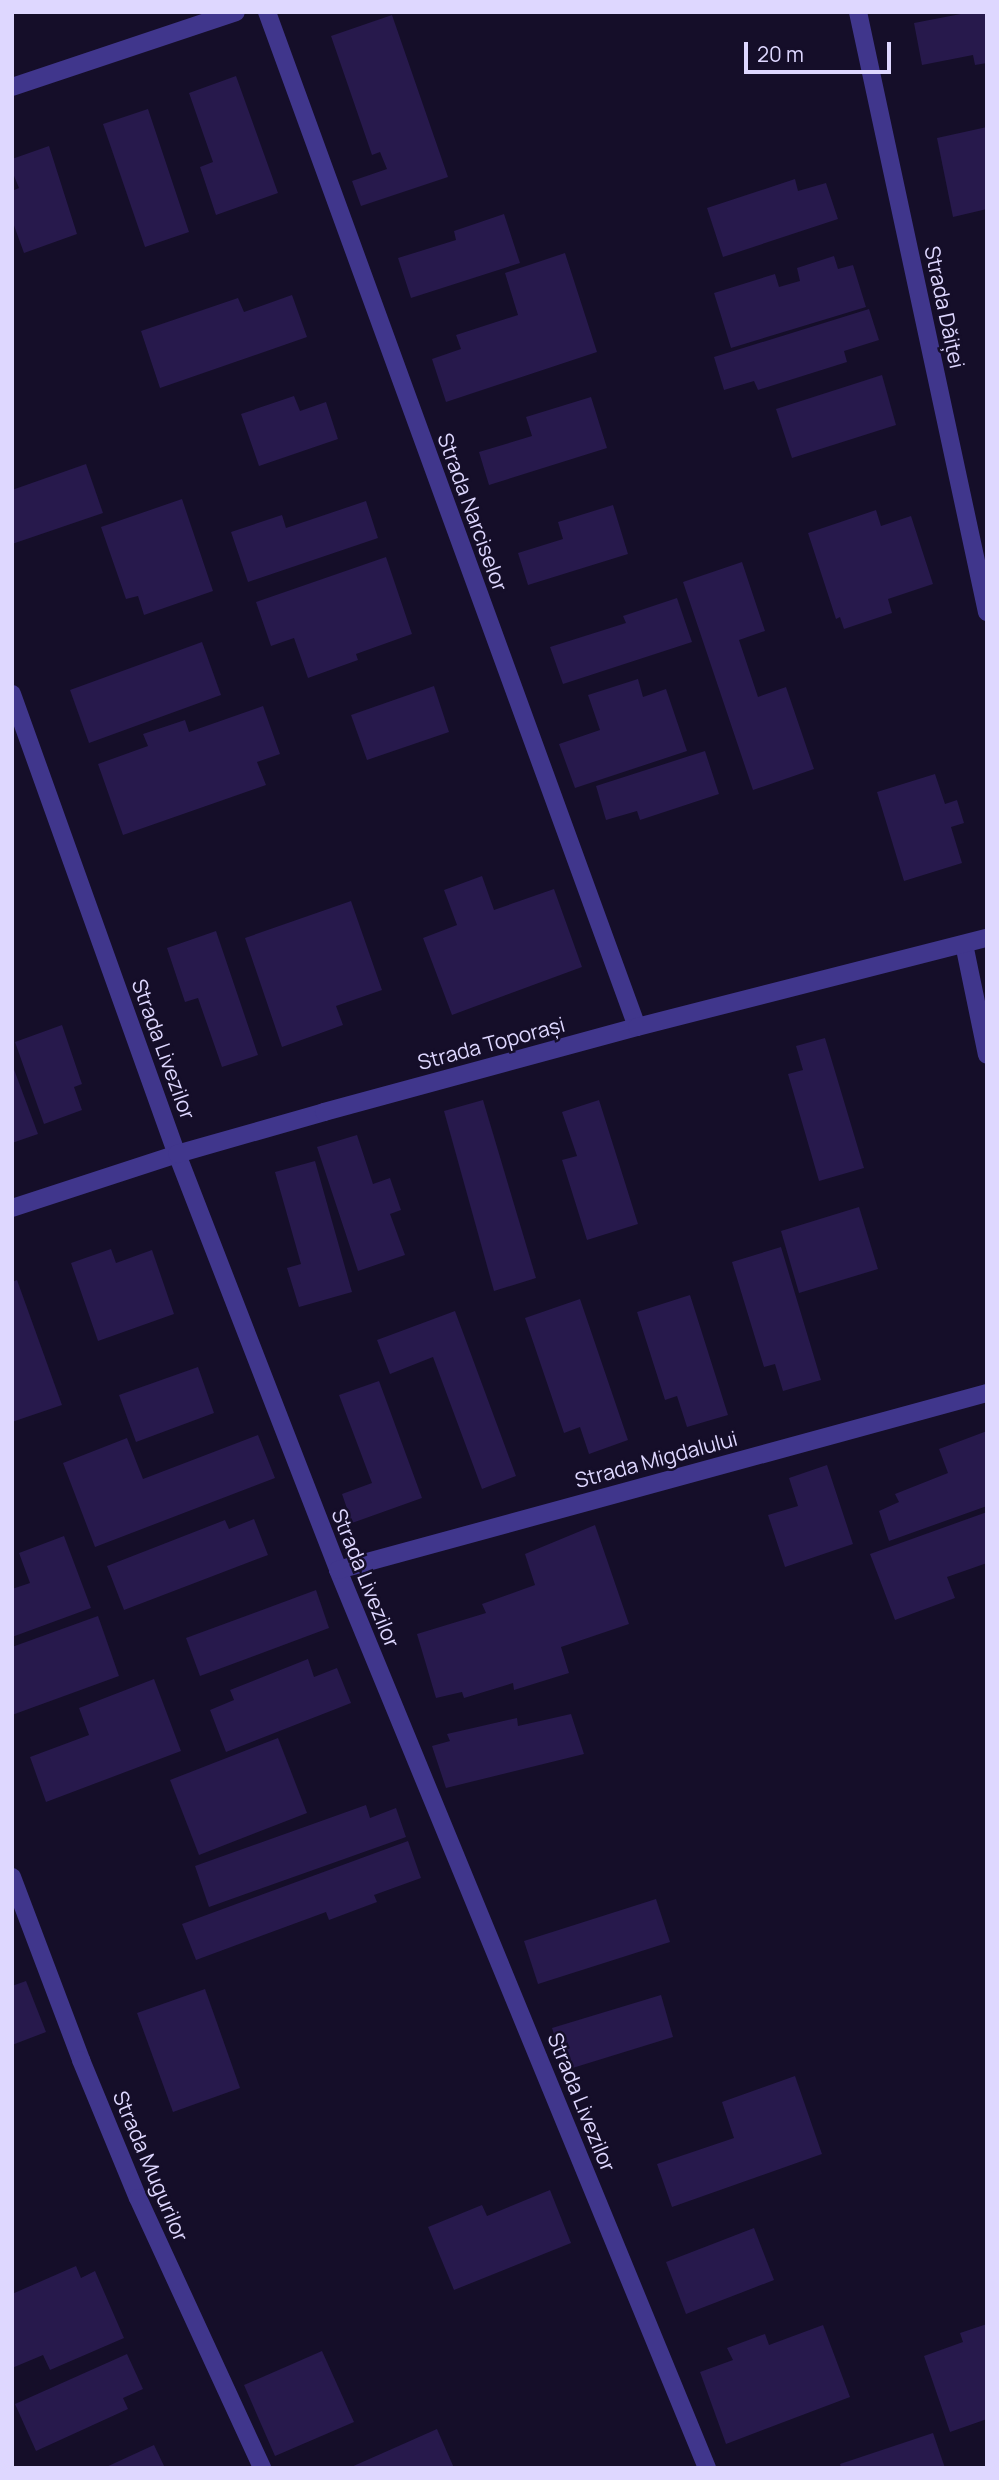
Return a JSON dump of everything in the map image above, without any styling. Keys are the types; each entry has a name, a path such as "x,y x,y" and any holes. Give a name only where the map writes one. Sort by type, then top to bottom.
{"street":[{"path":"12,87 236,12"},
{"name":"Strada Narciselor","path":"267,12 637,1027"},
{"name":"Strada Dăiței","path":"858,12 987,612"},
{"name":"Strada Livezilor","path":"12,694 177,1154 338,1570 707,2468"},
{"name":"Strada Toporași","path":"12,1208 177,1154 637,1027 987,938"},
{"path":"964,944 987,1055"},
{"name":"Strada Migdalului","path":"338,1570 987,1393"},
{"name":"Strada Mugurilor","path":"12,1877 81,2060 138,2198 262,2468"}],"building":[{"path":"971,12 987,12 987,63 975,65 973,55 922,65 914,23"},
{"path":"392,15 448,177 361,206 352,181 387,169 380,152 372,155 331,36"},
{"path":"236,76 278,193 216,215 200,167 213,162 189,93"},
{"path":"148,109 189,232 145,247 103,124"},
{"path":"987,127 987,209 953,217 937,138"},
{"path":"49,146 77,234 24,253 12,220 12,191 19,188 12,171 12,159"},
{"path":"795,179 798,191 826,183 838,219 723,257 707,208"},
{"path":"504,214 520,263 411,298 398,258 456,240 454,231"},
{"path":"565,253 597,352 446,402 432,359 461,349 456,335 518,315 505,273"},
{"path":"834,256 838,269 853,265 866,307 731,348 714,293 775,274 779,287 800,281 797,268"},
{"path":"292,295 307,337 160,388 141,331 238,298 244,312"},
{"path":"869,309 879,340 844,351 847,362 758,390 754,381 724,390 714,357"},
{"path":"882,375 896,425 792,458 776,409"},
{"path":"294,396 300,411 326,402 338,439 259,466 241,414"},
{"path":"591,397 607,448 489,485 479,452 532,436 526,417"},
{"path":"86,464 103,513 12,544 12,490"},
{"path":"182,499 213,591 144,615 138,596 126,599 101,527"},
{"path":"366,501 378,538 248,582 231,532 282,515 286,528"},
{"path":"613,505 628,554 528,585 518,553 563,539 558,522"},
{"path":"876,510 881,526 911,516 933,584 888,599 892,613 844,629 840,617 836,619 808,533"},
{"path":"386,557 412,634 356,654 358,660 308,678 294,638 271,646 256,602"},
{"path":"742,562 765,631 739,640 758,697 786,687 814,769 753,790 683,582"},
{"path":"677,598 692,642 563,684 550,647 626,623 623,616"},
{"path":"202,642 221,695 89,743 70,690"},
{"path":"638,679 643,697 666,689 687,751 575,788 559,744 600,730 588,695"},
{"path":"434,686 449,732 367,760 351,715"},
{"path":"263,706 280,754 257,762 266,785 123,835 98,764 148,746 143,734 185,720 189,732"},
{"path":"705,751 719,794 640,820 637,811 606,820 596,786"},
{"path":"935,774 945,804 957,800 964,823 951,827 962,863 904,881 877,792"},
{"path":"482,876 494,910 554,889 582,967 452,1015 423,938 457,925 444,890"},
{"path":"351,901 382,990 336,1006 343,1025 282,1047 245,938"},
{"path":"216,931 258,1055 222,1067 198,998 185,1002 167,948"},
{"path":"62,1025 82,1084 74,1087 82,1110 44,1124 15,1042"},
{"path":"825,1038 864,1168 819,1181 788,1074 803,1070 796,1046"},
{"path":"12,1064 38,1134 12,1143"},
{"path":"483,1100 536,1278 494,1291 444,1111"},
{"path":"599,1100 638,1224 587,1240 562,1160 577,1156 562,1112"},
{"path":"357,1135 373,1184 390,1178 401,1210 390,1214 405,1255 358,1271 317,1147"},
{"path":"315,1161 352,1292 299,1307 287,1268 301,1264 275,1172"},
{"path":"859,1207 878,1269 799,1293 781,1231"},
{"path":"781,1247 821,1380 783,1391 775,1364 764,1367 732,1262"},
{"path":"111,1249 116,1263 152,1250 174,1314 98,1341 71,1263"},
{"path":"17,1280 62,1405 12,1422 12,1282"},
{"path":"690,1295 728,1415 687,1427 677,1396 665,1400 637,1312"},
{"path":"580,1299 628,1440 589,1454 580,1427 564,1433 525,1318"},
{"path":"455,1311 516,1476 482,1489 433,1357 390,1374 377,1340"},
{"path":"198,1367 214,1413 136,1442 119,1395"},
{"path":"379,1381 422,1498 352,1523 342,1494 372,1483 339,1395"},
{"path":"987,1431 987,1506 889,1541 879,1511 899,1502 895,1494 948,1473 939,1449"},
{"path":"258,1435 275,1478 95,1547 63,1463 127,1438 143,1479"},
{"path":"827,1465 853,1544 785,1567 768,1515 798,1506 789,1478"},
{"path":"987,1512 987,1563 947,1577 955,1598 895,1620 870,1554"},
{"path":"254,1519 268,1555 124,1610 107,1566 225,1520 229,1529"},
{"path":"595,1525 629,1624 561,1647 569,1673 514,1690 513,1683 464,1698 462,1692 436,1698 417,1634 486,1613 482,1604 535,1585 525,1554"},
{"path":"64,1536 91,1608 12,1637 12,1589 30,1583 19,1553"},
{"path":"316,1590 329,1628 200,1676 186,1638"},
{"path":"98,1616 119,1676 12,1715 12,1647"},
{"path":"308,1659 314,1677 337,1668 351,1703 226,1752 210,1710 234,1700 230,1690"},
{"path":"154,1679 181,1751 46,1802 30,1757 89,1735 79,1708"},
{"path":"571,1714 584,1754 446,1788 432,1746 450,1741 447,1734 517,1718 518,1726"},
{"path":"278,1738 307,1813 199,1855 170,1780"},
{"path":"366,1805 370,1818 396,1808 406,1837 209,1907 195,1866"},
{"path":"408,1841 421,1878 374,1895 377,1902 329,1920 326,1912 196,1960 182,1924"},
{"path":"656,1899 670,1942 538,1984 524,1941"},
{"path":"26,1981 46,2032 12,2045 12,1986"},
{"path":"205,1989 240,2088 173,2112 137,2013"},
{"path":"661,1995 673,2037 566,2070 552,2028"},
{"path":"795,2076 822,2154 672,2207 657,2164 734,2138 722,2102"},
{"path":"550,2190 571,2243 454,2290 428,2227 482,2205 487,2216"},
{"path":"754,2228 774,2280 686,2314 666,2262"},
{"path":"76,2266 81,2278 95,2271 124,2338 50,2370 43,2355 12,2368 12,2294"},
{"path":"987,2324 987,2419 950,2432 924,2356 963,2342 960,2333"},
{"path":"823,2325 850,2397 726,2444 700,2372 733,2360 727,2348 765,2334 769,2345"},
{"path":"322,2351 354,2422 275,2456 244,2385"},
{"path":"127,2354 143,2389 123,2398 128,2409 36,2451 15,2404"},
{"path":"437,2429 454,2468 349,2468"},
{"path":"933,2433 945,2468 841,2468 840,2464"},
{"path":"154,2445 165,2468 104,2468"}]}
